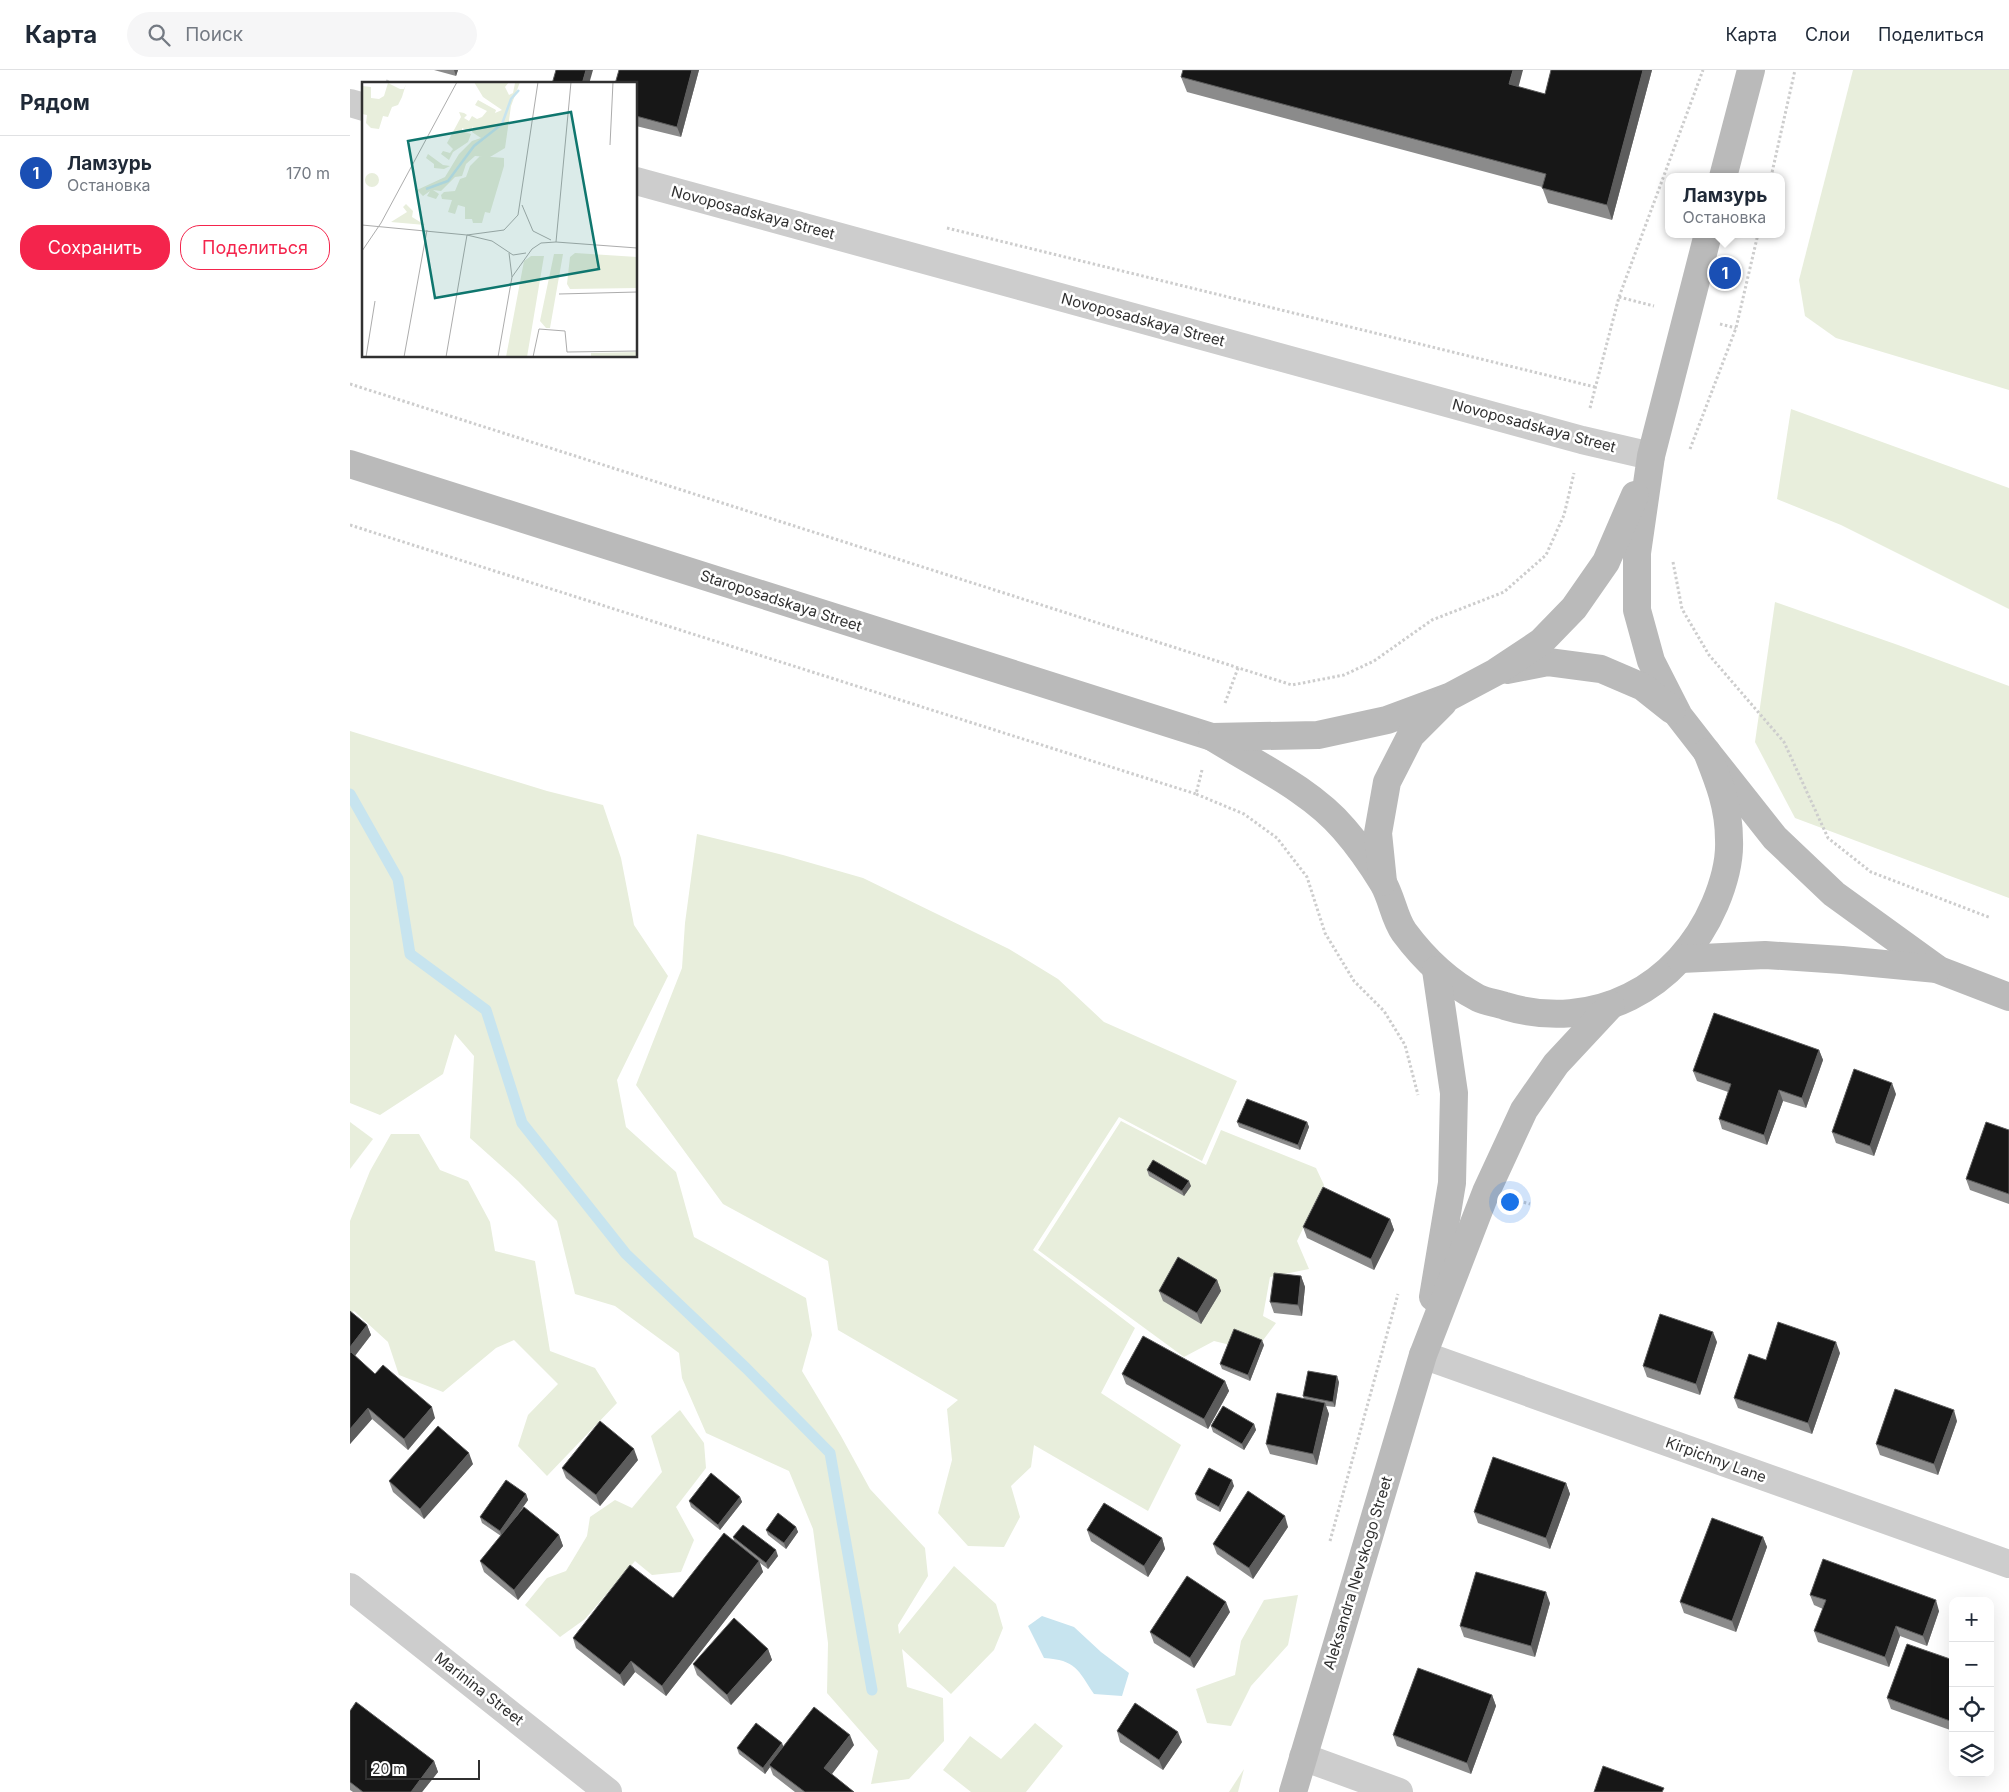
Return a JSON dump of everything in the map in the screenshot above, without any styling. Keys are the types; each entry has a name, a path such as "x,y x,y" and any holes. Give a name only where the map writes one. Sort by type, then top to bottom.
{"main road":[{"path":"1724,173 1751,70"},
{"path":"1707,238 1651,456 1637,552 1637,610 1651,661 1679,716 1775,838 1821,882 1834,894 1939,970 2009,997"},
{"path":"1212,737 1318,735 1387,720 1449,697 1496,672 1541,642 1574,608 1606,562 1651,456"},
{"name":"Staroposadskaya Street","path":"350,464 1212,737"},
{"path":"1496,672 1548,662 1601,669 1643,687 1679,716"},
{"path":"1383,883 1378,833 1387,782 1411,735 1449,697"},
{"path":"1212,737 1308,796 1344,828 1383,883 1403,930 1436,970 1479,998 1528,1013 1570,1014 1611,1005 1649,986 1681,960 1706,925 1723,886 1729,841 1724,795 1707,752"},
{"path":"1681,960 1765,955 1842,960 1939,970"},
{"path":"1423,1355 1452,1183 1454,1094 1436,970"},
{"path":"1423,1355 1486,1192 1524,1110 1556,1064 1611,1005"},
{"name":"Aleksandra Nevskogo Street","path":"1293,1792 1423,1355"}],"street":[{"name":"Novoposadskaya Street","path":"638,182 1582,440 1651,456"},
{"name":"Kirpichny Lane","path":"1423,1355 2009,1564"},
{"name":"Marinina Street","path":"350,1587 608,1792"},
{"path":"1303,1757 1399,1792"}],"path":[{"path":"350,384 1292,685 1344,675 1374,661 1432,620 1504,592 1546,555 1564,515 1619,297 1703,70"},
{"path":"1772,173 1795,70"},
{"path":"938,226 1595,387"},
{"path":"1688,454 1736,328 1757,238"},
{"path":"350,525 1196,794 1244,814 1277,838 1307,877 1325,933 1354,981 1384,1011 1405,1045 1418,1098"},
{"path":"1673,561 1682,609 1708,655 1784,742 1828,838 1871,872 1991,918"},
{"path":"1196,794 1212,737 1238,668"},
{"path":"1329,1544 1400,1287"}],"green space":[{"path":"1853,70 2009,70 2009,390 1836,338 1805,316 1799,280"},
{"path":"1791,409 2009,488 2009,609 1841,525 1777,499"},
{"path":"1775,602 2009,686 2009,898 1795,818 1755,742"},
{"path":"350,731 547,791 603,805 621,858 634,925 668,976 617,1080 626,1127 676,1172 694,1237 806,1298 812,1335 802,1371 870,1489 925,1548 928,1576 898,1625 899,1634 954,1566 996,1604 1003,1628 994,1650 951,1694 902,1649 907,1687 943,1698 944,1741 909,1779 871,1784 878,1751 827,1693 828,1643 813,1529 789,1471 706,1433 682,1378 679,1353 615,1306 575,1294 557,1221 518,1181 470,1138 474,1056 455,1034 443,1074 380,1115 350,1103"},
{"path":"697,834 783,855 863,878 1009,949 1058,979 1104,1022 1237,1081 1202,1161 1119,1117 1033,1250 1135,1328 1101,1393 1181,1445 1148,1511 1034,1445 1031,1467 1011,1486 1020,1517 1004,1547 968,1546 938,1513 952,1460 947,1409 958,1400 838,1330 828,1261 723,1204 636,1085 682,968 685,923"},
{"path":"1121,1121 1206,1165 1221,1130 1316,1168 1324,1185 1297,1241 1309,1269 1270,1277 1263,1316 1276,1323 1255,1351 1214,1341 1184,1357 1038,1250"},
{"path":"350,1122 373,1139 350,1169"},
{"path":"391,1134 419,1134 440,1170 468,1181 490,1222 495,1251 535,1261 550,1351 595,1368 617,1403 547,1476 518,1446 528,1415 558,1384 514,1340 496,1348 443,1392 399,1375 388,1342 354,1311 350,1313 350,1221 370,1171"},
{"path":"680,1410 704,1443 706,1468 676,1507 694,1540 681,1572 652,1575 635,1561 585,1619 560,1637 525,1605 547,1578 566,1571 587,1536 590,1517 615,1500 632,1508 662,1472 651,1436"},
{"path":"1298,1595 1288,1645 1251,1686 1231,1726 1207,1723 1196,1689 1235,1675 1241,1641 1264,1600"},
{"path":"1035,1723 1063,1746 1026,1792 971,1792 943,1770 970,1736 1001,1759"},
{"path":"1244,1769 1238,1792 1229,1792"}],"water":[{"path":"1042,1616 1074,1627 1101,1652 1129,1673 1122,1696 1094,1694 1080,1673 1070,1664 1044,1658 1028,1626"}],"building":[{"path":"556,70 586,70 583,82 553,82"},
{"path":"619,70 692,70 677,127 638,117 638,82 616,82"},
{"path":"1183,70 1513,70 1509,84 1545,94 1551,70 1643,70 1607,205 1542,188 1546,174 1181,77"},
{"path":"1714,1013 1819,1050 1802,1098 1779,1090 1764,1135 1719,1119 1731,1084 1693,1071"},
{"path":"1854,1069 1892,1083 1870,1146 1832,1132"},
{"path":"1247,1099 1307,1122 1298,1145 1237,1122"},
{"path":"1986,1122 2009,1130 2009,1194 1966,1179"},
{"path":"1153,1160 1189,1181 1182,1191 1147,1170"},
{"path":"1323,1187 1390,1219 1371,1259 1303,1227"},
{"path":"1178,1257 1217,1280 1197,1313 1159,1291"},
{"path":"1274,1273 1301,1276 1298,1305 1270,1302"},
{"path":"350,1311 367,1325 350,1347"},
{"path":"1660,1314 1713,1332 1696,1384 1643,1366"},
{"path":"1778,1322 1836,1342 1808,1423 1734,1398 1749,1354 1766,1360"},
{"path":"1234,1329 1262,1340 1248,1375 1220,1364"},
{"path":"1143,1336 1225,1381 1204,1419 1122,1374"},
{"path":"351,1352 375,1374 383,1365 432,1407 404,1439 368,1408 350,1429"},
{"path":"1308,1371 1337,1376 1333,1402 1303,1396"},
{"path":"1895,1389 1954,1410 1934,1464 1876,1444"},
{"path":"1277,1393 1325,1403 1313,1454 1266,1444"},
{"path":"1223,1406 1254,1424 1242,1444 1211,1426"},
{"path":"600,1421 634,1449 596,1495 562,1468"},
{"path":"438,1426 469,1453 420,1509 389,1481"},
{"path":"1493,1457 1566,1483 1546,1538 1474,1512"},
{"path":"1209,1468 1232,1480 1219,1507 1195,1494"},
{"path":"711,1473 740,1497 718,1525 689,1501"},
{"path":"506,1480 526,1494 500,1531 480,1517"},
{"path":"1248,1491 1285,1516 1249,1568 1213,1544"},
{"path":"1104,1503 1162,1538 1144,1566 1087,1530"},
{"path":"524,1507 559,1535 514,1590 480,1561"},
{"path":"778,1513 796,1527 784,1543 766,1530"},
{"path":"1712,1518 1763,1537 1732,1621 1680,1602"},
{"path":"743,1525 776,1550 766,1563 733,1537"},
{"path":"724,1533 759,1561 662,1686 631,1661 620,1675 573,1638 630,1565 673,1598"},
{"path":"1823,1559 1936,1600 1923,1636 1896,1626 1885,1657 1814,1631 1826,1600 1810,1595"},
{"path":"1476,1572 1546,1592 1531,1646 1460,1626"},
{"path":"1187,1576 1226,1602 1190,1658 1150,1632"},
{"path":"734,1618 768,1649 727,1695 693,1664"},
{"path":"1907,1644 1949,1659 1949,1721 1887,1698"},
{"path":"1418,1668 1492,1695 1467,1763 1393,1735"},
{"path":"356,1702 434,1761 411,1792 363,1792 350,1782 350,1711"},
{"path":"1135,1703 1178,1732 1159,1760 1117,1731"},
{"path":"814,1707 850,1735 824,1768 854,1792 805,1792 769,1765"},
{"path":"756,1723 782,1743 763,1768 737,1748"},
{"path":"1603,1766 1664,1788 1662,1792 1594,1792"}],"waterway":[{"path":"350,794 398,879 410,954 486,1010 522,1123 626,1254 746,1368 830,1453 872,1690"}],"place":[{"name":"Ламзурь","path":"1725,273"}]}
